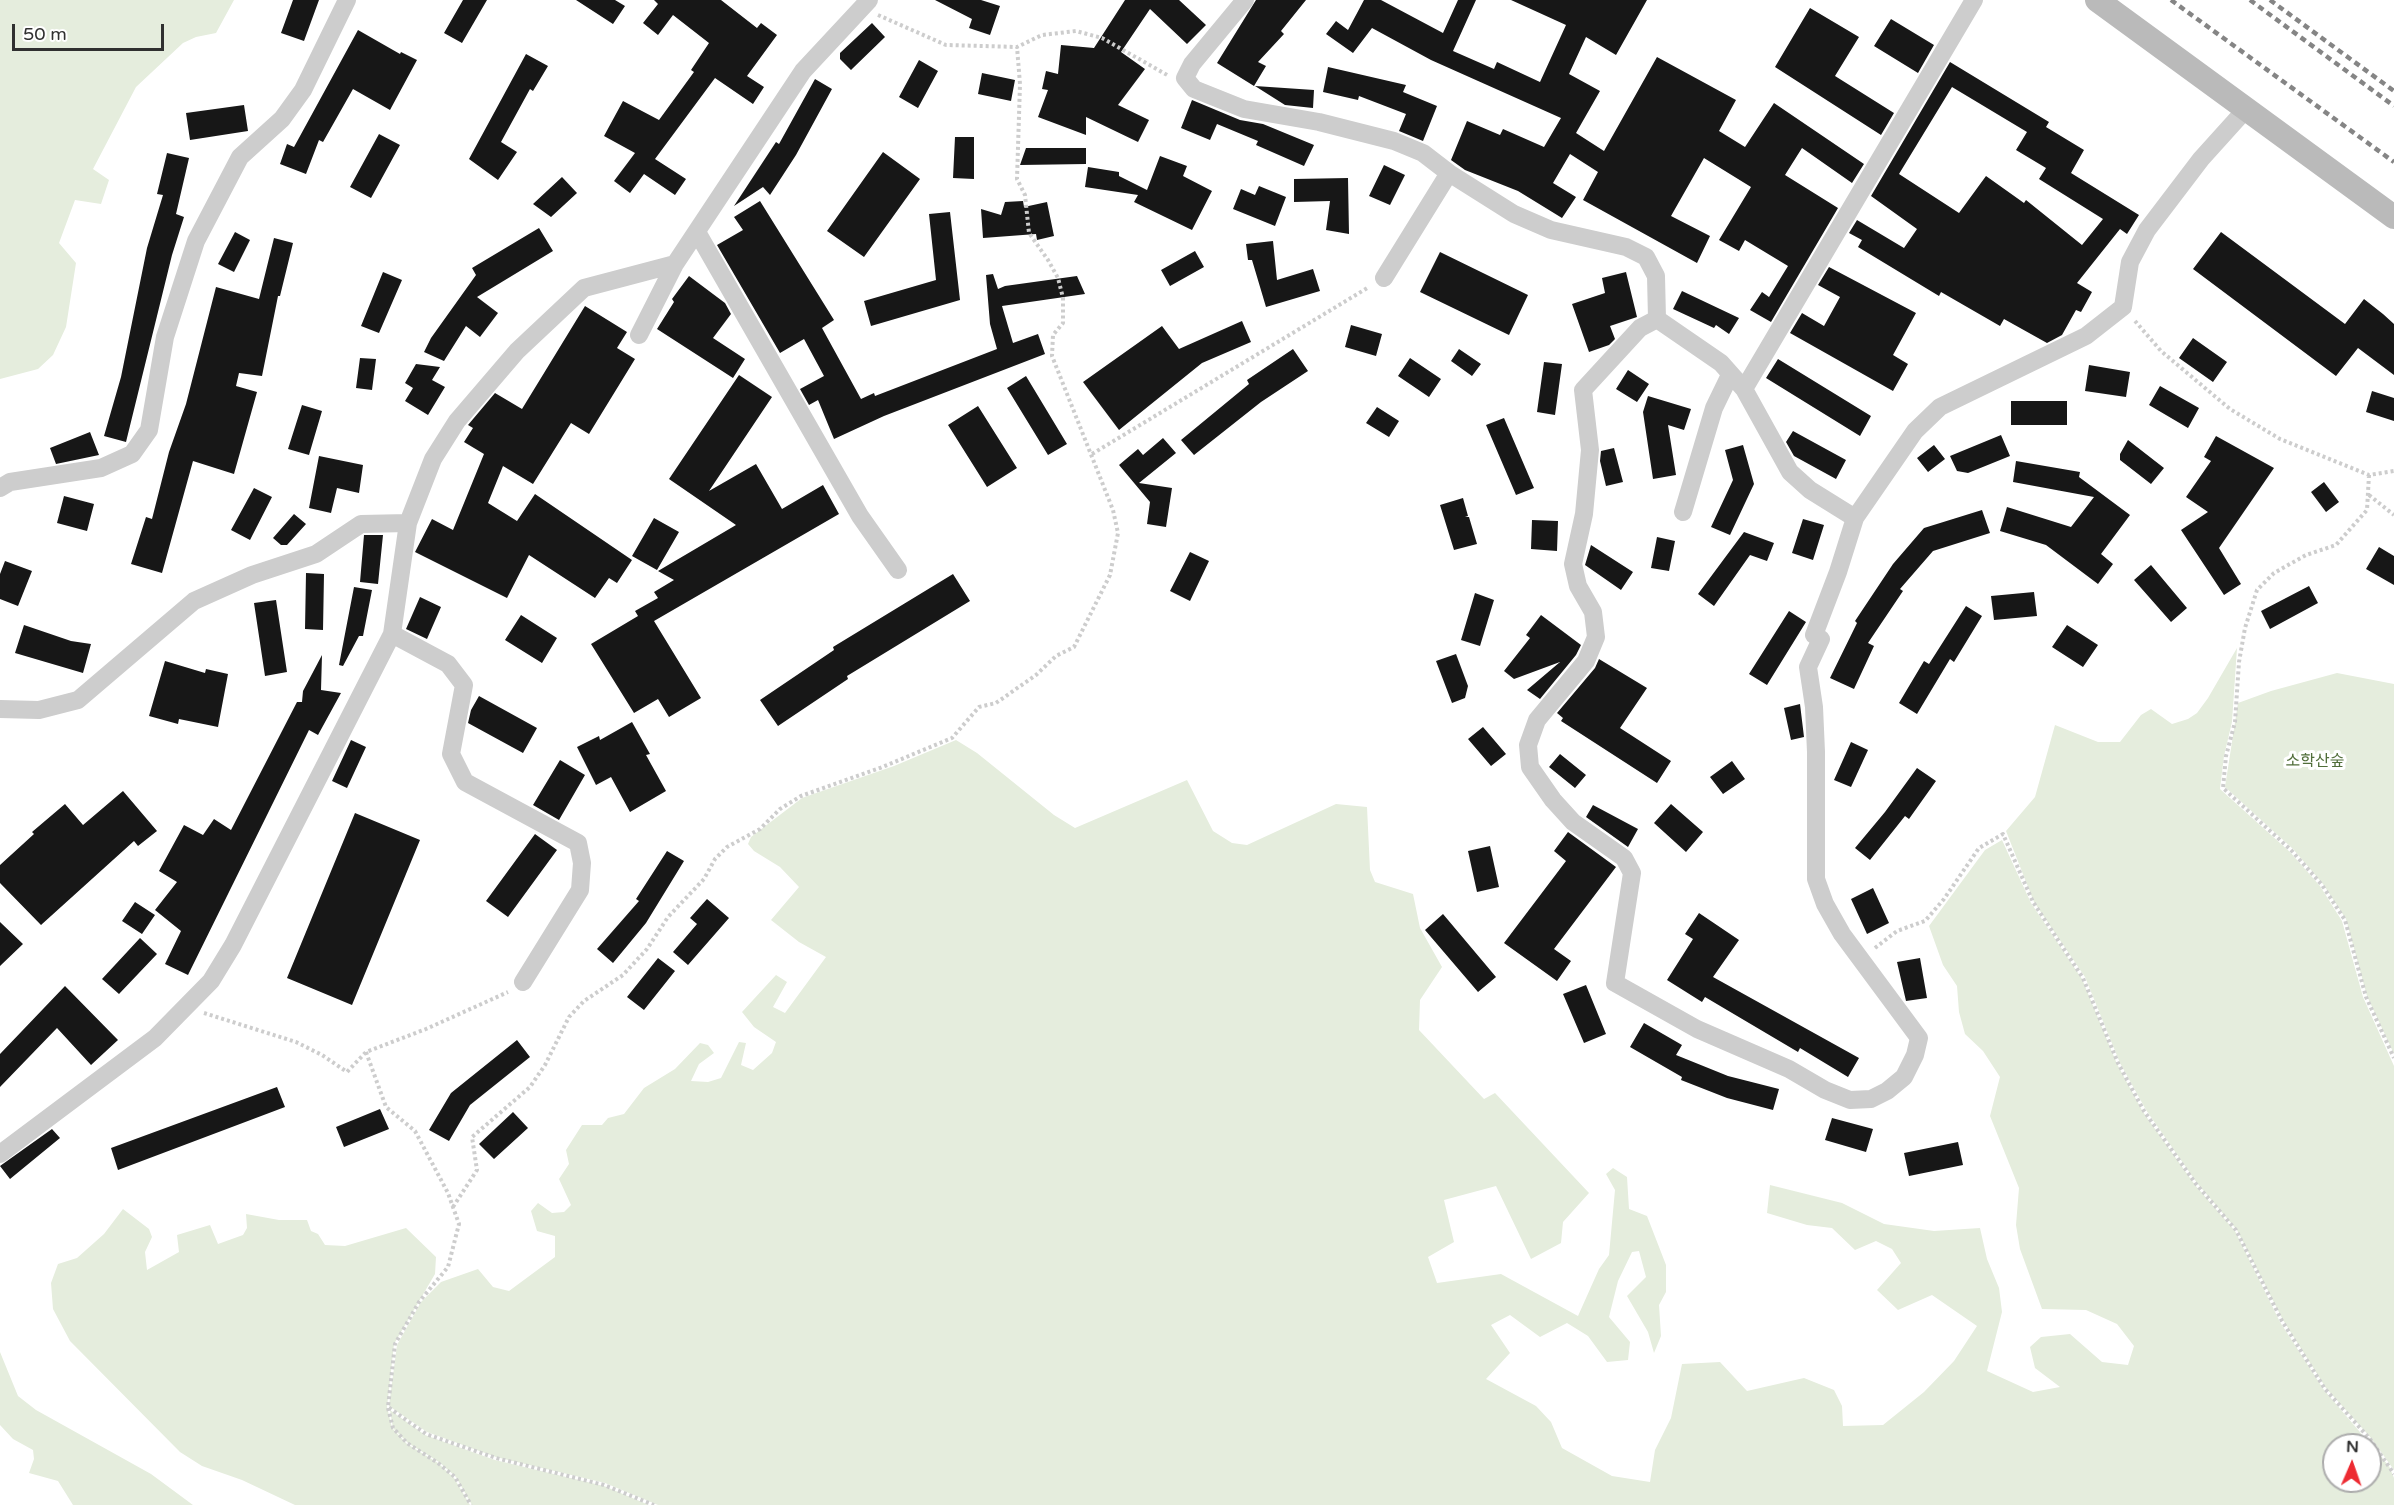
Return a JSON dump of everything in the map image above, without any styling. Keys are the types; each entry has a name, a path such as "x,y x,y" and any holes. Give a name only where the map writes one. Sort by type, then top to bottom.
{"main road":[{"path":"2097,0 2394,217"}],"street":[{"path":"0,488 10,482 101,468 132,454 149,430 165,337 196,242 240,157 282,119 303,90 347,0"},
{"path":"1245,0 1192,64 1185,78 1194,90 1244,109 1337,126 1394,141 1424,153 1449,173 1514,214 1551,230 1626,247 1646,257 1656,276 1657,319"},
{"path":"1744,389 1974,0"},
{"path":"639,335 675,264 803,71 865,4"},
{"path":"1657,319 1640,328 1584,390 1590,450 1584,514 1573,564 1578,586 1593,612 1596,637 1586,661 1537,720 1528,745 1530,767 1553,801 1573,822 1623,858 1632,873 1615,983 1697,1029 1789,1069 1825,1090 1850,1100 1871,1099 1887,1091 1904,1077 1915,1055 1919,1038 1860,960 1825,904 1816,879 1816,752 1814,707 1808,668 1821,639 1814,635 1839,572 1855,518 1915,431 1940,407 2086,336 2123,307 2130,262 2147,230 2201,159 2247,108"},
{"path":"1384,278 1449,173"},
{"path":"697,232 860,516 898,570"},
{"path":"0,1154 155,1038 211,981 233,945 392,634 408,523 434,459 457,421 517,351 584,288 675,264"},
{"path":"1657,319 1721,363 1744,389 1790,472 1810,490 1855,518"},
{"path":"1683,512 1714,408 1730,375"},
{"path":"0,709 39,710 78,700 194,601 252,574 316,554 361,524 408,523"},
{"path":"392,634 448,664 464,685 452,754 465,782 578,843 582,862 580,890 523,982"}],"path":[{"path":"865,4 946,45 1017,47 1042,34 1076,31 1102,38 1194,90"},
{"path":"453,1207 477,1170 472,1137 530,1087 545,1065 569,1017 584,1001 623,975 647,949 668,917 704,879 715,860 727,847 760,829 780,809 801,796 870,772 952,738 980,707 996,703 1056,656 1074,647 1110,575 1118,533 1113,510 1052,356 1053,335 1063,323 1064,298 1058,278 1029,233 1025,195 1017,179 1020,84 1017,47"},
{"path":"1092,454 1384,278"},
{"path":"2123,307 2161,351 2230,410 2280,439 2369,475 2394,471"},
{"path":"2369,475 2367,510 2336,545 2306,555 2274,573 2256,590 2245,628 2239,662 2235,722 2226,756 2223,788 2291,850 2322,885 2345,920 2366,997 2394,1058"},
{"path":"2368,494 2394,515"},
{"path":"1860,960 1897,931 1925,921 1944,899 1979,848 2003,834 2033,902 2083,978 2118,1064 2144,1111 2196,1184 2236,1230 2282,1321 2325,1389 2370,1438 2394,1474"},
{"path":"186,1007 296,1042 322,1055 346,1072 366,1052 426,1029 512,991 523,982"},
{"path":"366,1052 386,1107 416,1131 459,1224 448,1267 420,1302 395,1344 388,1407 393,1428 407,1443 455,1477 471,1505"},
{"path":"388,1407 426,1434 496,1458 604,1485 654,1505"}],"green space":[{"path":"0,0 234,0 216,33 196,37 183,43 136,87 93,169 109,180 101,204 75,200 59,243 76,263 66,327 53,355 38,369 0,379"},
{"path":"2237,648 2232,722 2224,756 2220,789 2290,852 2320,886 2342,921 2363,997 2394,1066 2394,1470 2382,1453 2382,1433 2366,1433 2326,1388 2283,1320 2237,1230 2197,1183 2146,1110 2120,1063 2085,977 2034,902 2006,831 2035,797 2055,725 2098,742 2120,742 2141,715 2151,709 2172,724 2188,719 2197,713"},
{"name":"소학산숲","path":"2337,673 2394,684 2394,1054 2367,996 2346,919 2323,884 2293,849 2225,787 2238,703 2271,691"},
{"path":"956,740 977,753 1054,815 1075,828 1187,780 1213,831 1232,843 1247,845 1336,804 1367,807 1370,870 1375,882 1413,894 1420,928 1442,967 1420,1000 1419,1030 1484,1099 1495,1093 1589,1193 1563,1222 1561,1243 1531,1259 1496,1186 1444,1200 1454,1242 1428,1257 1437,1283 1501,1274 1578,1316 1599,1269 1609,1255 1615,1190 1606,1174 1613,1168 1627,1177 1629,1209 1647,1216 1666,1265 1666,1292 1659,1305 1661,1336 1654,1353 1648,1332 1627,1296 1646,1277 1639,1251 1632,1252 1618,1281 1609,1317 1630,1342 1628,1360 1607,1362 1588,1336 1567,1323 1540,1337 1510,1315 1491,1325 1510,1353 1486,1379 1536,1406 1551,1422 1562,1448 1612,1476 1650,1482 1655,1450 1671,1418 1682,1364 1720,1362 1747,1391 1804,1378 1834,1390 1842,1406 1843,1426 1883,1425 1924,1392 1954,1361 1977,1326 1932,1295 1898,1310 1877,1290 1901,1263 1892,1249 1876,1241 1855,1250 1832,1228 1807,1225 1767,1213 1770,1185 1842,1203 1884,1224 1934,1231 1980,1228 1987,1259 1999,1288 2002,1312 1987,1371 2033,1392 2060,1387 2035,1368 2030,1347 2041,1337 2070,1334 2102,1362 2128,1365 2134,1346 2117,1324 2086,1310 2042,1309 2020,1249 2016,1225 2019,1188 1990,1116 2000,1077 1983,1051 1965,1034 1959,1012 1957,986 1943,965 1929,926 1985,850 2002,840 2031,903 2082,979 2117,1064 2143,1112 2195,1185 2235,1231 2280,1322 2324,1390 2361,1433 2322,1433 2322,1493 2382,1493 2382,1458 2389,1466 2394,1478 2394,1505 658,1505 605,1483 496,1457 427,1432 389,1406 397,1345 421,1302 441,1282 478,1269 493,1287 509,1291 555,1257 555,1236 537,1231 531,1211 538,1203 552,1213 564,1212 571,1205 559,1179 569,1164 566,1150 582,1125 602,1125 608,1118 624,1114 644,1088 675,1069 700,1043 708,1045 714,1053 699,1064 691,1081 708,1082 721,1078 739,1042 746,1043 741,1065 753,1070 772,1053 776,1042 754,1027 742,1012 776,975 787,982 773,1007 785,1013 826,957 799,942 771,920 799,887 780,867 754,851 748,844 751,837 802,798 894,766"},
{"path":"123,1209 149,1229 152,1237 145,1252 147,1270 179,1252 177,1235 210,1225 218,1244 243,1235 247,1228 246,1214 279,1220 307,1220 311,1231 318,1234 325,1245 345,1246 406,1228 436,1257 435,1274 394,1344 387,1407 392,1428 407,1444 438,1463 454,1478 470,1505 295,1505 242,1480 202,1466 180,1452 70,1341 53,1309 51,1283 58,1264 77,1258 104,1234"},
{"path":"0,1352 18,1396 36,1410 151,1474 193,1505 73,1505 58,1481 29,1473 34,1459 33,1450 13,1439 0,1425"},
{"path":"390,1410 425,1435 495,1460 604,1486 649,1505 472,1505 456,1477 439,1462 408,1443 393,1428"}],"building":[{"path":"293,0 319,0 304,41 281,33"},
{"path":"463,0 487,0 462,43 444,33"},
{"path":"576,0 615,0 625,6 613,24"},
{"path":"654,0 721,0 757,28 761,23 777,35 747,76 764,87 753,104 715,78 655,159 686,179 675,195 644,174 630,193 614,181 635,153 604,136 623,101 659,120 694,72 691,70 709,43 673,15 658,35 643,23 658,4"},
{"path":"935,0 981,0 1000,6 990,35 969,28 972,19"},
{"path":"1125,0 1179,0 1206,25 1187,44 1150,9 1121,52 1145,69 1118,105 1149,120 1138,142 1086,117 1086,135 1038,117 1048,90 1042,89 1046,71 1058,74 1061,45 1094,48"},
{"path":"1256,0 1306,0 1281,31 1284,34 1258,62 1266,66 1254,86 1217,63"},
{"path":"1364,0 1381,0 1443,33 1458,0 1476,0 1453,51 1494,69 1497,62 1540,82 1566,25 1511,0 1647,0 1616,55 1586,37 1569,74 1600,91 1576,133 1604,151 1657,57 1736,100 1719,131 1745,147 1774,103 1864,164 1852,183 1802,148 1785,175 1838,208 1771,322 1750,310 1762,292 1769,297 1788,266 1745,240 1739,251 1719,240 1751,187 1704,158 1671,216 1710,236 1697,263 1583,200 1598,172 1570,154 1553,183 1576,197 1562,218 1518,191 1465,170 1451,160 1467,121 1500,135 1503,129 1544,147 1561,118 1431,60 1372,28 1353,53 1326,34 1336,21 1348,30"},
{"path":"1810,8 1859,37 1835,76 1894,113 1881,135 1775,67"},
{"path":"1891,19 1934,45 1918,73 1874,46"},
{"path":"872,23 885,37 851,70 840,59 840,53"},
{"path":"358,30 400,54 401,52 417,60 390,110 353,89 323,142 319,140 306,174 280,164 287,144 294,147"},
{"path":"526,54 548,66 533,91 530,89 501,142 517,152 498,180 469,159"},
{"path":"919,60 938,71 918,108 899,97"},
{"path":"1950,62 2049,122 2046,127 2084,150 2071,173 2139,215 2127,234 2120,229 2077,283 2092,292 2081,312 2076,310 2062,335 2047,343 2004,319 2000,326 1941,292 1939,296 1858,247 1862,240 1849,233 1857,220 1904,248 1917,229 1871,196","holes":["1952,87 2027,132 2016,150 2046,168 2039,179 2103,219 2082,245 2026,200 2024,203 1986,176 1959,213 1899,174"]},
{"path":"1328,67 1406,85 1403,92 1437,106 1423,141 1399,131 1406,114 1359,96 1358,100 1323,92"},
{"path":"982,73 1015,80 1011,101 978,94"},
{"path":"815,79 832,89 796,155 770,195 763,187 734,206 776,142 779,144"},
{"path":"1255,86 1314,90 1313,108 1285,105"},
{"path":"1192,100 1240,120 1263,124 1314,145 1304,166 1256,145 1258,141 1217,124 1210,140 1181,128"},
{"path":"244,105 248,131 190,140 186,113"},
{"path":"379,134 400,145 371,198 350,187"},
{"path":"955,137 974,137 974,179 953,178"},
{"path":"1026,148 1086,148 1086,164 1020,165"},
{"path":"883,152 920,179 864,257 827,231"},
{"path":"167,153 189,158 176,214 184,217 172,255 126,442 104,436 121,377 147,248 163,195 157,194"},
{"path":"1160,156 1187,166 1183,176 1212,191 1192,230 1134,202 1138,195 1085,187 1088,167 1119,172 1119,176 1147,190"},
{"path":"1384,165 1405,175 1390,205 1369,196"},
{"path":"562,177 577,193 551,217 533,204"},
{"path":"1348,178 1349,234 1326,230 1330,201 1294,202 1294,179"},
{"path":"1259,186 1286,197 1275,226 1233,209 1241,189 1255,195"},
{"path":"760,201 834,320 822,328 861,399 874,393 875,396 997,349 990,324 986,275 993,274 998,289 1005,286 1077,276 1085,294 1002,306 1013,343 1038,334 1045,354 884,416 834,439 818,400 809,405 800,389 824,376 804,339 780,353 717,245 743,230 734,217"},
{"path":"1023,201 1024,207 1047,202 1054,236 1037,240 1036,234 983,238 981,209 1001,215 1005,202"},
{"path":"950,212 960,300 871,326 864,301 936,280 929,214"},
{"path":"539,228 553,251 477,297 498,313 480,337 466,326 444,361 424,352 431,338 476,275 472,268"},
{"path":"235,232 250,240 234,272 218,264"},
{"path":"2221,232 2345,324 2364,299 2383,314 2394,324 2394,375 2358,348 2336,376 2193,269"},
{"path":"274,238 293,243 280,296 278,296 262,376 239,373 236,386 257,392 234,474 193,461 162,573 131,564 146,517 152,519 169,452 186,404 216,287 259,299"},
{"path":"1273,241 1277,280 1313,269 1320,291 1266,307 1252,260 1248,260 1246,244"},
{"path":"1195,251 1204,267 1170,286 1161,270"},
{"path":"1440,252 1528,295 1509,335 1420,292"},
{"path":"1829,267 1916,313 1893,355 1908,364 1893,391 1790,333 1802,313 1824,326 1840,297 1818,285"},
{"path":"383,272 402,280 379,333 361,326"},
{"path":"1626,272 1637,317 1610,326 1615,339 1609,345 1589,352 1572,304 1605,293 1602,278"},
{"path":"689,276 725,303 731,314 713,338 745,359 733,378 657,329 674,302 672,299"},
{"path":"1682,291 1739,318 1729,334 1716,325 1714,328 1673,309"},
{"path":"585,306 627,332 617,348 635,359 589,434 571,423 533,484 503,466 488,503 517,521 535,494 632,560 617,583 609,578 595,598 529,555 507,598 415,552 432,519 453,530 484,454 464,442 473,428 468,425 495,393 522,409"},
{"path":"1242,321 1251,342 1202,363 1119,430 1083,382 1162,326 1179,349"},
{"path":"1351,325 1382,334 1376,356 1345,347"},
{"path":"2193,338 2227,362 2213,382 2179,358"},
{"path":"1293,349 1308,371 1261,402 1194,455 1181,440 1249,384 1247,380"},
{"path":"1459,349 1481,364 1472,376 1451,361"},
{"path":"360,358 376,359 372,390 356,388"},
{"path":"1410,358 1441,379 1429,397 1398,376"},
{"path":"1778,359 1871,416 1860,436 1766,378"},
{"path":"1544,362 1562,364 1555,415 1537,412"},
{"path":"416,364 440,367 432,380 445,387 428,415 405,401 413,388 405,383"},
{"path":"2089,365 2130,372 2126,397 2085,391"},
{"path":"1628,370 1649,384 1637,402 1616,389"},
{"path":"739,375 772,397 709,491 756,464 782,509 823,485 839,514 654,621 701,698 669,717 658,699 634,713 591,644 638,616 635,611 658,598 654,592 674,580 658,571 736,525 669,479"},
{"path":"1026,376 1067,444 1048,455 1007,388"},
{"path":"2160,386 2199,408 2188,428 2149,405"},
{"path":"2372,391 2394,398 2394,421 2366,412"},
{"path":"1648,396 1691,409 1684,430 1668,425 1676,475 1653,479 1643,412"},
{"path":"2011,401 2067,401 2067,425 2011,425"},
{"path":"302,405 322,411 309,455 288,449"},
{"path":"978,406 1017,468 987,487 948,425"},
{"path":"1377,407 1399,421 1389,437 1366,423"},
{"path":"1504,418 1534,488 1516,495 1486,425"},
{"path":"1793,431 1846,460 1836,479 1794,456 1786,442"},
{"path":"90,432 99,455 56,464 50,448"},
{"path":"2001,435 2010,456 1968,473 1957,471 1950,456"},
{"path":"2216,436 2274,468 2219,548 2241,584 2224,595 2181,530 2208,512 2186,497 2211,461 2204,457"},
{"path":"1163,438 1176,453 1139,483 1172,488 1166,527 1147,524 1150,502 1119,465 1138,449 1143,455"},
{"path":"2128,440 2164,468 2151,484 2120,460 2120,454"},
{"path":"1743,445 1754,484 1730,535 1711,527 1733,480 1725,450"},
{"path":"1934,445 1945,459 1928,472 1917,458"},
{"path":"1614,448 1623,482 1606,486 1600,461 1601,451"},
{"path":"319,456 363,465 359,493 337,488 331,513 309,508"},
{"path":"2016,461 2080,472 2079,477 2130,515 2101,554 2113,564 2098,584 2046,545 2000,531 2007,507 2071,527 2094,497 2013,482"},
{"path":"2324,482 2339,502 2326,512 2311,492"},
{"path":"254,488 272,497 250,540 231,530"},
{"path":"64,496 94,504 87,531 57,523"},
{"path":"1463,498 1468,516 1465,517 1469,517 1477,544 1454,550 1440,505"},
{"path":"1982,510 1990,533 1933,551 1900,589 1903,591 1868,643 1874,646 1854,689 1830,678 1857,623 1855,621 1893,564 1924,528"},
{"path":"294,514 306,524 287,545 281,545 273,538"},
{"path":"654,518 679,532 657,570 632,556"},
{"path":"1803,519 1824,525 1813,560 1792,553"},
{"path":"1532,520 1558,521 1557,551 1531,549"},
{"path":"1744,532 1774,543 1767,561 1750,555 1714,606 1698,594"},
{"path":"364,535 383,535 378,584 360,582"},
{"path":"1657,537 1675,541 1669,571 1651,568"},
{"path":"1591,545 1633,572 1621,590 1585,565"},
{"path":"2379,547 2394,556 2394,585 2366,569"},
{"path":"1190,552 1209,561 1190,601 1170,591"},
{"path":"5,561 32,571 18,606 0,599 0,574"},
{"path":"2151,565 2187,608 2171,622 2134,580"},
{"path":"306,573 324,574 323,630 305,629"},
{"path":"953,574 970,601 847,676 848,679 778,726 760,700 834,650 833,647"},
{"path":"2309,586 2318,603 2270,629 2261,611"},
{"path":"354,587 372,590 363,636 359,636 343,666 339,665"},
{"path":"2034,592 2037,616 1994,620 1991,596"},
{"path":"1475,593 1494,600 1480,646 1461,640"},
{"path":"420,597 441,607 427,639 406,629"},
{"path":"276,600 287,672 265,676 254,603"},
{"path":"1966,606 1982,616 1954,662 1950,659 1917,714 1899,703 1924,661 1929,664"},
{"path":"1789,611 1806,622 1767,685 1749,674"},
{"path":"521,615 557,638 542,663 505,640"},
{"path":"1541,615 1581,645 1576,655 1540,699 1527,690 1560,662 1514,679 1504,671 1530,638 1526,635"},
{"path":"24,625 71,641 91,644 83,673 15,653"},
{"path":"2067,625 2098,645 2083,667 2052,647"},
{"path":"1456,654 1468,686 1465,698 1452,703 1436,661"},
{"path":"322,655 321,690 341,693 318,735 309,730 188,975 165,964 181,931 155,910 177,882 159,871 184,825 203,835 214,819 231,830 297,702 302,702 303,691"},
{"path":"1599,659 1647,688 1620,728 1671,761 1657,783 1561,721 1563,718 1557,713 1595,668"},
{"path":"165,661 205,673 206,669 228,674 218,727 179,719 178,724 149,716"},
{"path":"479,696 537,728 523,753 468,723 471,710"},
{"path":"1800,704 1804,737 1791,740 1784,708"},
{"path":"632,722 650,754 646,755 666,791 630,812 611,777 596,785 577,747 599,736 600,740"},
{"path":"1483,727 1506,754 1491,766 1468,739"},
{"path":"351,740 366,747 347,788 332,781"},
{"path":"1851,742 1868,750 1851,787 1834,780"},
{"path":"1560,754 1586,775 1575,788 1549,767"},
{"path":"560,760 585,775 559,820 533,805"},
{"path":"1732,761 1745,779 1723,794 1710,777"},
{"path":"1917,768 1936,781 1909,819 1905,816 1870,860 1855,848"},
{"path":"123,791 157,831 138,846 134,841 41,925 0,883 0,865 34,834 32,832 65,804 83,825"},
{"path":"1671,804 1703,832 1686,852 1654,823"},
{"path":"1593,805 1638,829 1628,847 1586,817"},
{"path":"355,813 420,840 352,1005 287,978"},
{"path":"1568,832 1616,867 1554,949 1571,961 1557,981 1504,943 1566,861 1554,851"},
{"path":"535,834 557,850 508,917 486,901"},
{"path":"1490,846 1499,887 1477,892 1468,851"},
{"path":"667,851 684,861 646,923 613,963 597,949 639,901 636,899"},
{"path":"1873,888 1889,923 1867,934 1851,899"},
{"path":"707,899 729,918 688,965 673,952 697,924 690,918"},
{"path":"135,902 155,915 142,934 122,921"},
{"path":"1699,913 1739,940 1713,977 1859,1058 1848,1077 1800,1048 1798,1052 1705,997 1702,1002 1667,980 1693,939 1685,934"},
{"path":"1443,914 1496,977 1478,992 1425,930"},
{"path":"0,922 23,944 0,966"},
{"path":"140,938 157,954 119,994 102,979"},
{"path":"658,958 675,971 644,1010 627,997"},
{"path":"1920,958 1927,998 1906,1001 1897,962"},
{"path":"1586,985 1606,1034 1584,1043 1563,994"},
{"path":"65,986 118,1040 91,1065 57,1028 0,1087 0,1054"},
{"path":"1644,1023 1682,1045 1676,1055 1728,1076 1779,1089 1773,1110 1727,1098 1681,1080 1682,1077 1630,1047"},
{"path":"517,1040 530,1057 470,1105 449,1141 429,1130 451,1093"},
{"path":"277,1087 285,1107 118,1170 111,1148"},
{"path":"380,1109 389,1129 344,1147 336,1127"},
{"path":"513,1112 528,1128 494,1159 479,1144"},
{"path":"1832,1118 1873,1129 1866,1152 1825,1140"},
{"path":"52,1129 60,1138 10,1179 0,1166"},
{"path":"1958,1142 1963,1165 1909,1176 1904,1153"}],"railway":[{"path":"2171,0 2394,162"},
{"path":"2250,0 2394,106"},
{"path":"2270,0 2394,91"}]}
